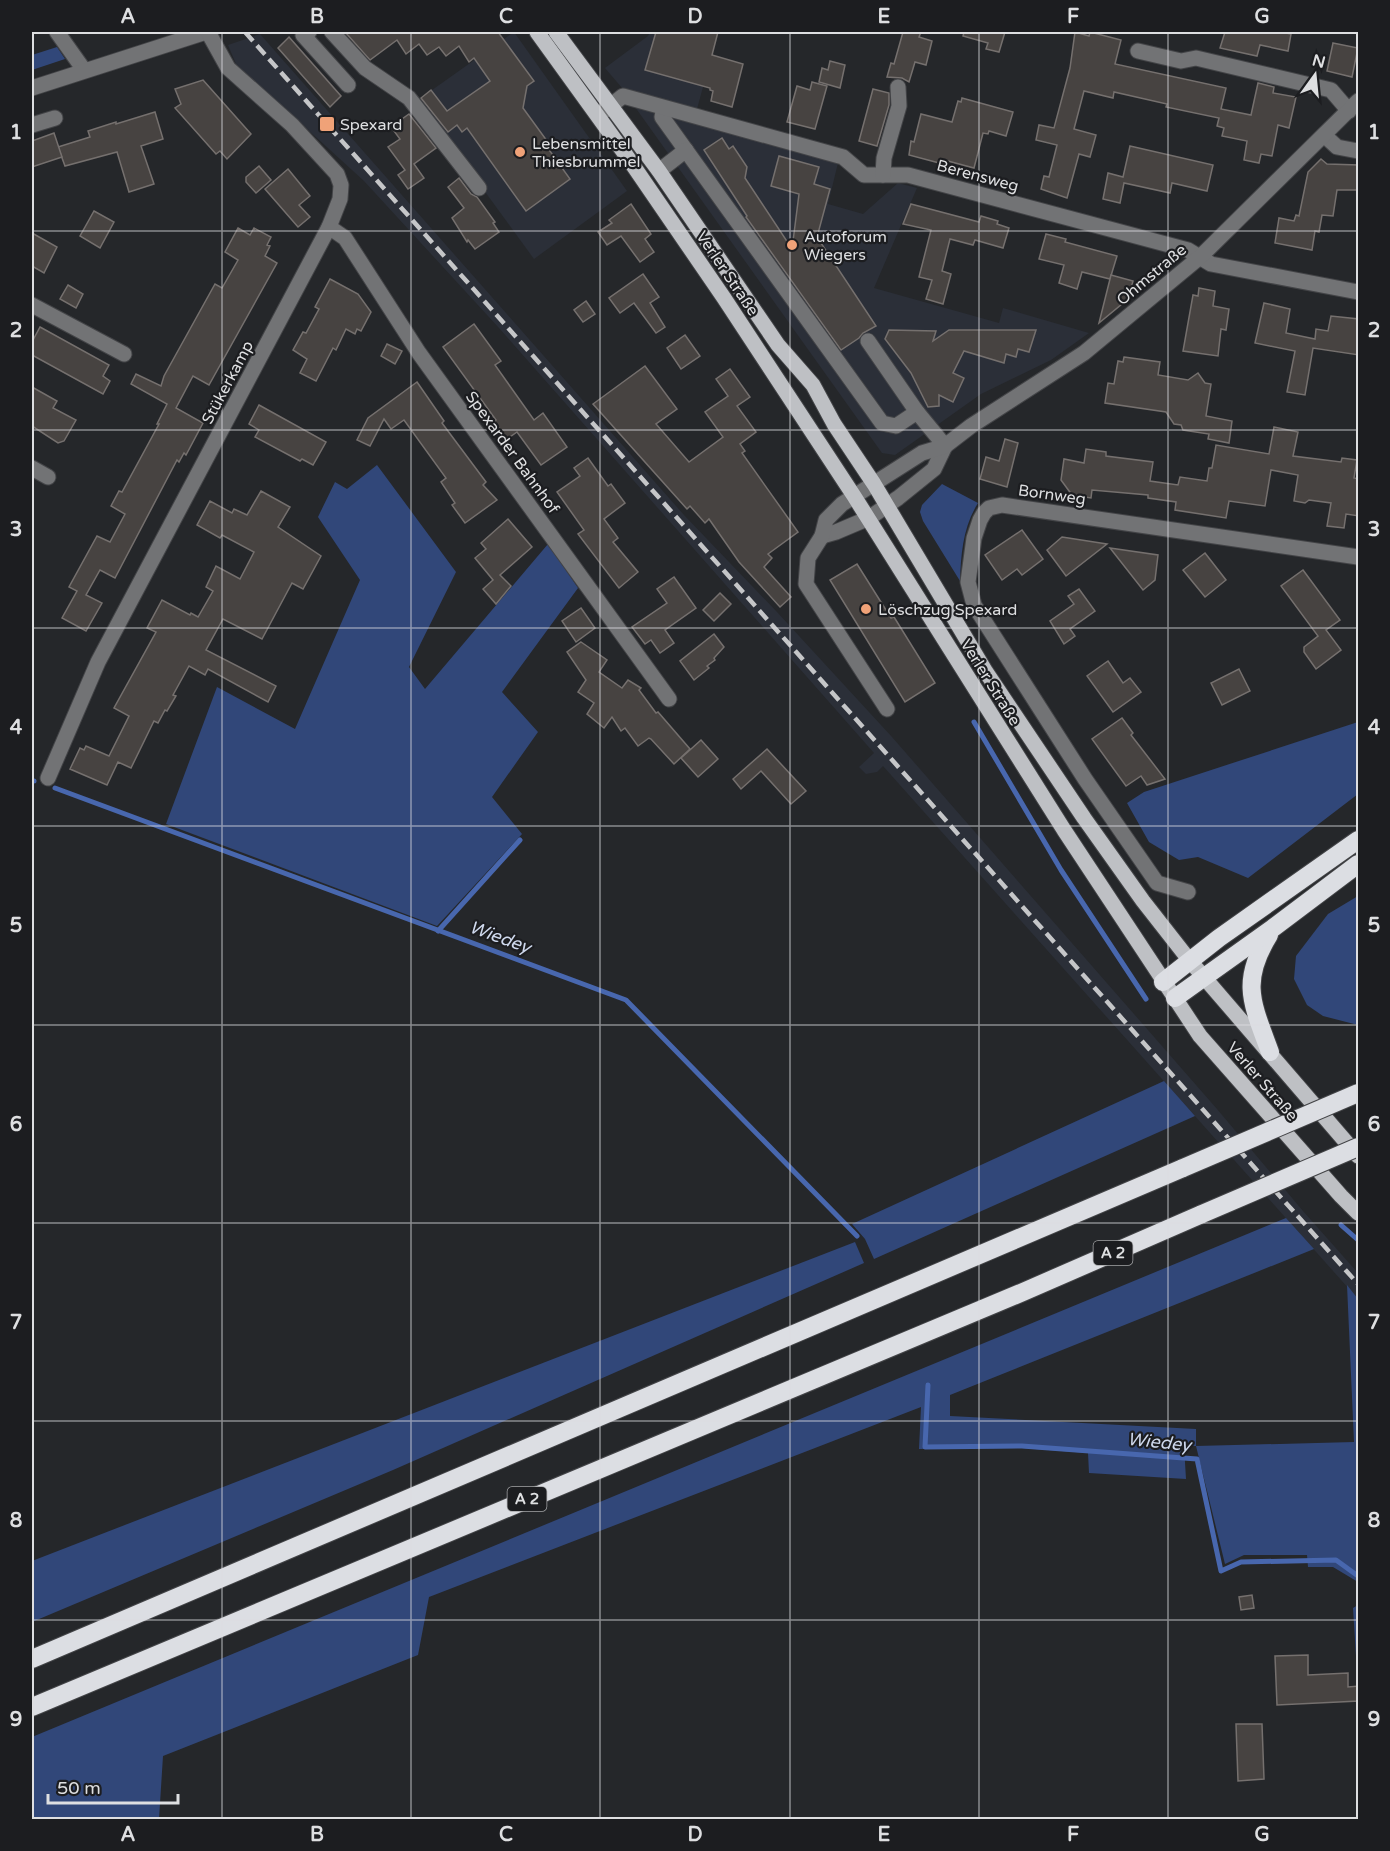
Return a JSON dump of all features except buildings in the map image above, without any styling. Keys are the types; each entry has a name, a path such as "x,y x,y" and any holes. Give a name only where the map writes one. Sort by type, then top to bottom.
{"highway":[{"path":"1163,982 1219,938 1359,840"},
{"path":"1175,998 1359,864"},
{"path":"1270,1052 1253,1006 1251,986 1253,968 1259,951 1273,928"},
{"path":"32,1659 1359,1093"},
{"name":"A 2","path":"32,1707 1012,1297 1359,1147"}],"main road":[{"name":"Verler Straße","path":"537,32 598,115 724,298 855,496 982,702 1200,1036 1341,1196 1359,1213"},
{"name":"Verler Straße","path":"556,32 658,171 778,345 813,385 834,424 874,484 986,672 1077,808 1143,901 1205,978 1359,1156"}],"street":[{"path":"57,32 84,70"},
{"path":"32,88 207,32"},
{"name":"Stükerkamp","path":"48,778 98,662 329,227 340,199 341,185 337,174 292,125 228,68 207,32"},
{"path":"309,32 303,34 348,85"},
{"path":"332,32 366,68 409,98 479,188"},
{"path":"1138,51 1182,61 1196,58 1331,90 1354,106"},
{"path":"883,175 884,158 899,105 898,87"},
{"name":"Berensweg","path":"598,115 623,96 843,157 864,175 908,175 1188,250 1211,264 1359,292"},
{"name":"Ohmstraße","path":"887,709 806,584 808,558 822,536 826,520 842,504 922,453 945,446 971,426 1084,353 1200,257 1354,106"},
{"path":"664,108 662,117 882,423 896,426 916,412"},
{"path":"32,125 55,118"},
{"path":"1324,135 1337,147 1359,151"},
{"path":"658,171 686,150"},
{"name":"Spexarder Bahnhof","path":"329,227 345,238 419,353 669,699"},
{"path":"32,305 124,354"},
{"path":"868,341 916,412 945,446"},
{"name":"Ohmstraße","path":"822,536 869,518 886,507 934,469 945,446"},
{"path":"32,468 48,477"},
{"name":"Bornweg","path":"1188,892 1157,883 1086,780 974,605 968,582 969,567 980,520 989,508 1002,505 1359,557"}],"shaded area":[{"path":"514,32 627,191 534,259 418,100"},
{"path":"650,32 718,32 697,109 623,89 605,68 648,36"},
{"path":"260,34 684,515 892,737 1217,1109 1358,1273 1358,1299 883,766 877,772 866,774 859,767 874,753 499,328 364,181 236,64 228,45"},
{"path":"57,47 65,59 32,70 32,55"},
{"path":"635,107 838,163 828,204 863,214 898,183 917,188 874,288 999,323 1003,308 1089,333 1051,360 981,394 895,455 882,453"},
{"path":"377,465 456,572 409,667 425,689 548,544 578,588 502,692 538,732 492,797 522,834 437,926 166,824 217,687 295,729 360,580 318,517 335,482 347,489"},
{"path":"942,484 978,503 966,531 960,581 923,521 920,512 922,505"},
{"path":"1358,722 1358,794 1248,878 1198,857 1179,860 1149,842 1127,803 1144,792"},
{"path":"1358,896 1358,1025 1323,1016 1307,1005 1294,979 1296,956 1328,914"},
{"path":"1164,1081 1195,1116 874,1259 865,1239 852,1224"},
{"path":"1286,1218 1314,1249 950,1395 950,1416 1196,1429 1196,1446 1184,1446 1186,1479 1089,1473 1088,1453 1022,1448 919,1449 921,1407 429,1597 418,1655 163,1756 159,1819 32,1819 32,1737"},
{"path":"855,1242 864,1263 393,1470 32,1622 32,1561"},
{"path":"1347,1285 1358,1299 1358,1582 1333,1567 1308,1567 1307,1555 1244,1555 1225,1564 1196,1446 1354,1442"},
{"path":"1358,1605 1358,1672 1357,1672 1353,1608"}],"waterway":[{"path":"974,722 1061,870 1146,999"},
{"name":"Wiedey","path":"55,788 626,1000 857,1236"},
{"path":"438,931 520,840"},
{"path":"1341,1225 1358,1240"},
{"name":"Wiedey","path":"928,1385 925,1447 1022,1446 1197,1459 1221,1571 1241,1562 1336,1560 1358,1576"}],"railway":[{"path":"245,32 1358,1284"}],"place":[{"name":"Spexard","path":"327,124"},
{"name":"Lebensmittel Thiesbrummel","path":"520,152"},
{"name":"Autoforum Wiegers","path":"792,245"},
{"name":"Löschzug Spexard","path":"866,609"}]}
